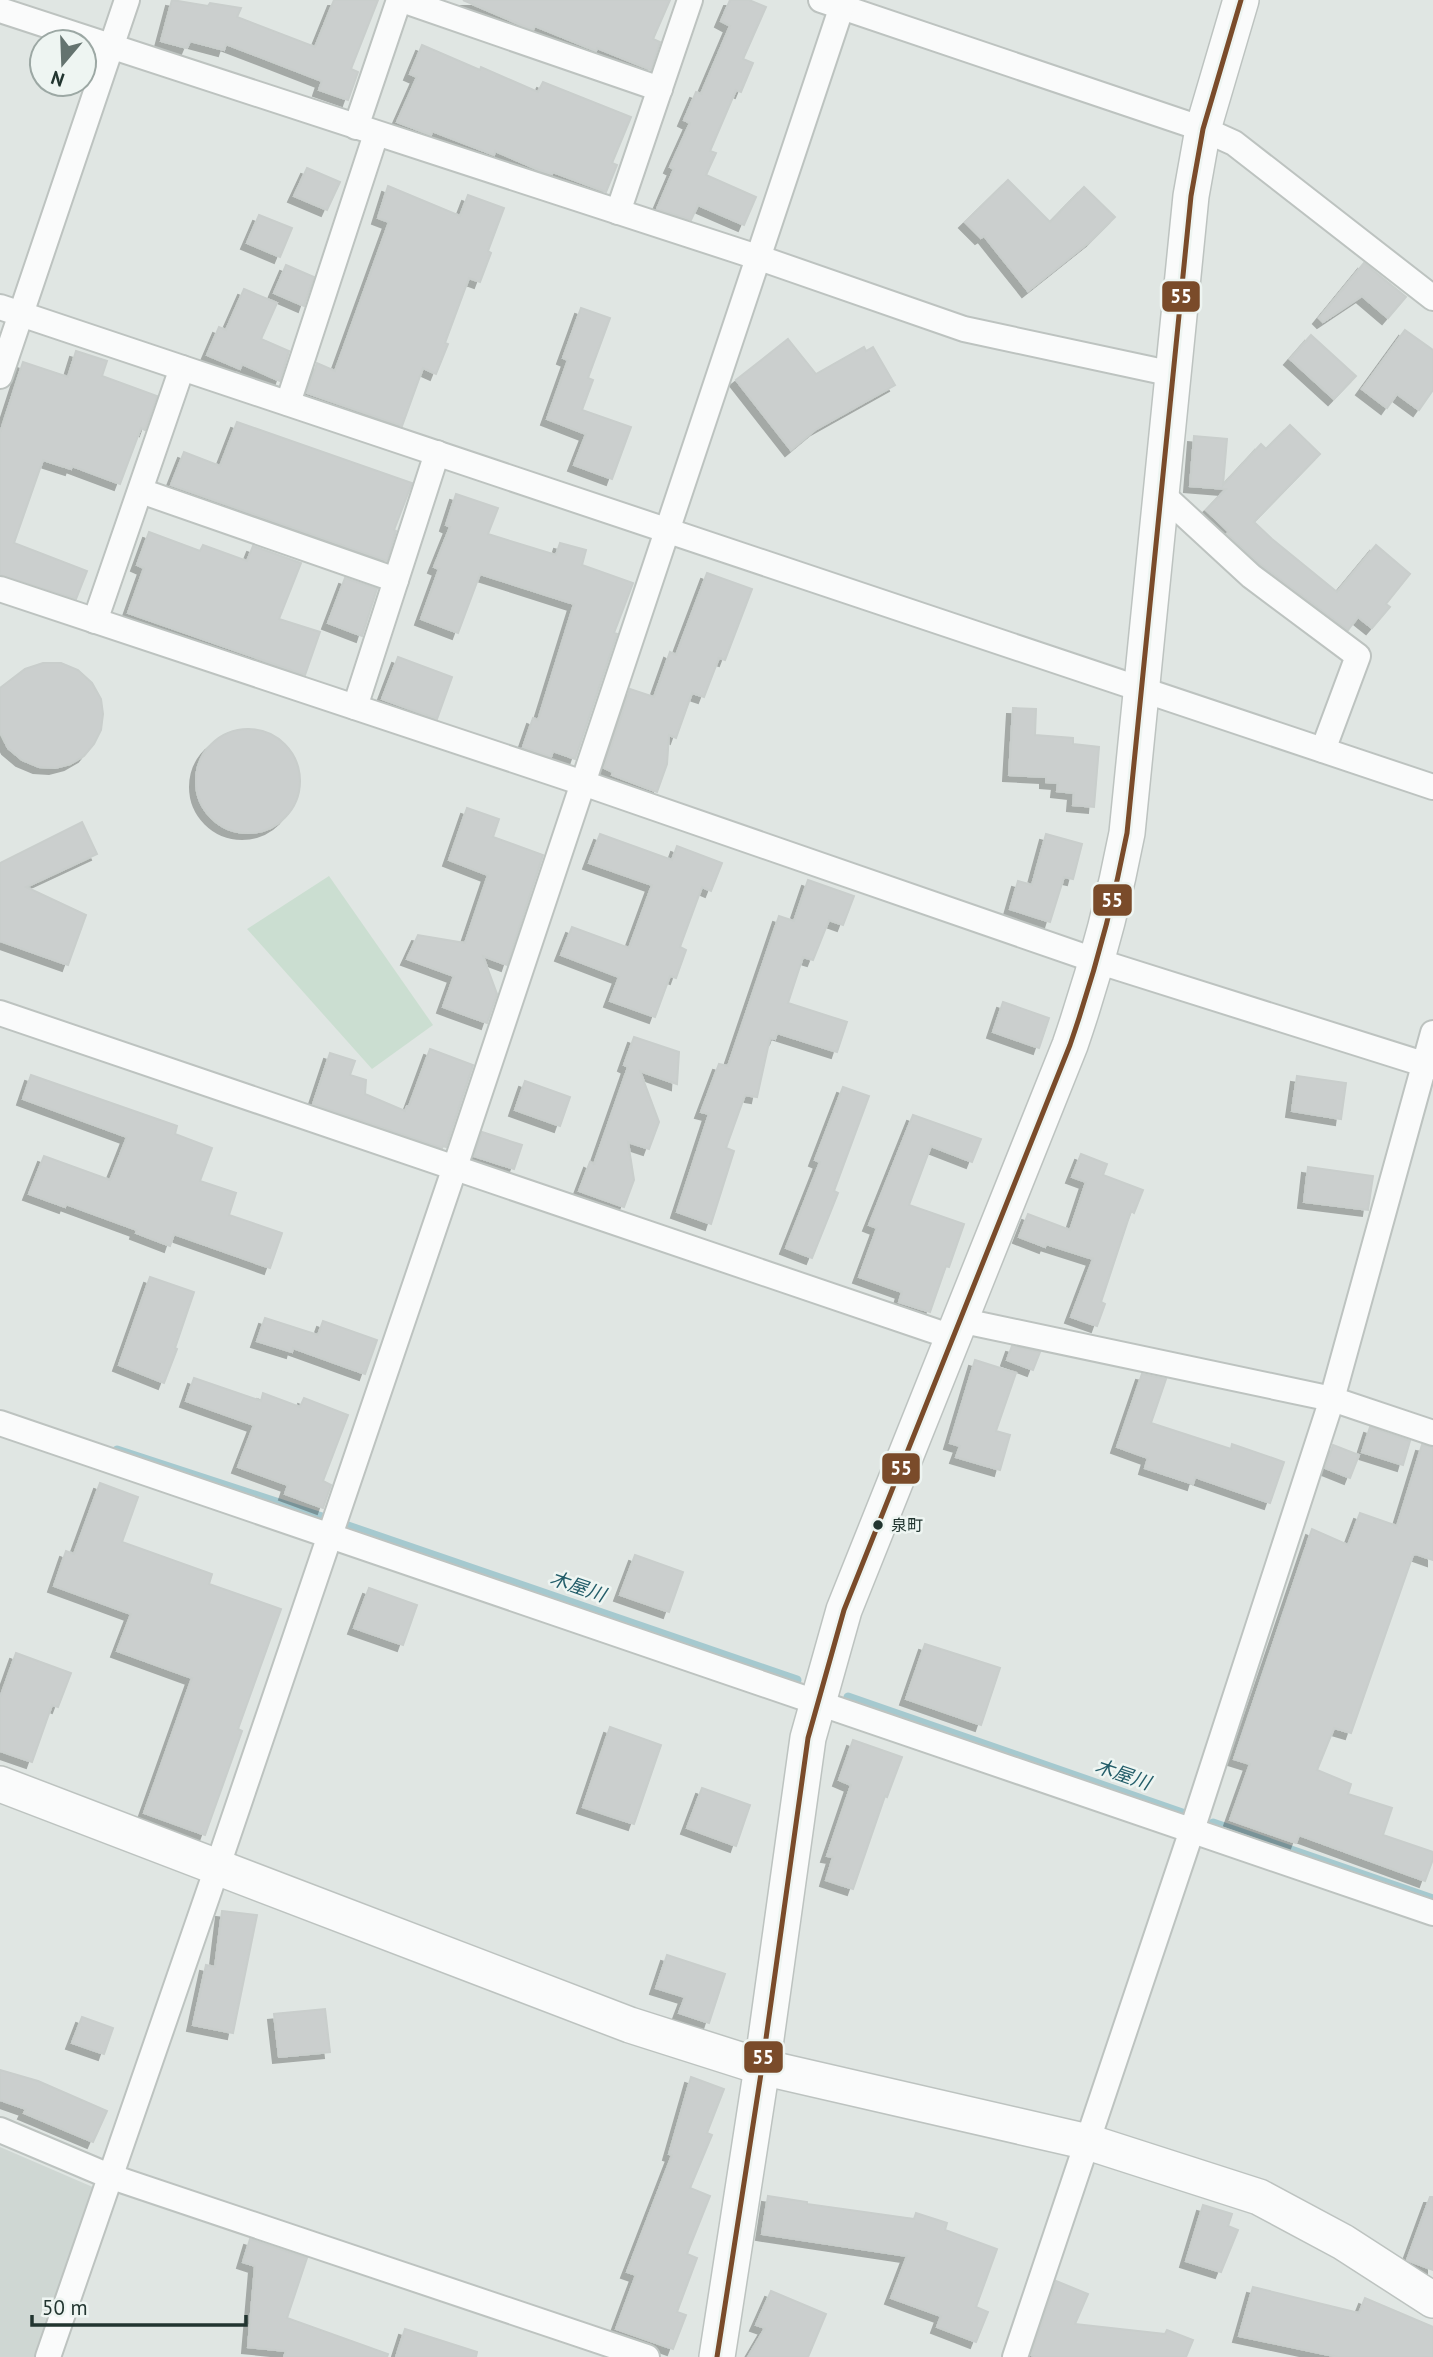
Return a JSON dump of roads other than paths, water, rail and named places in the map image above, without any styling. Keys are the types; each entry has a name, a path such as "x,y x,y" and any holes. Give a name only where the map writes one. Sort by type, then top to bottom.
{"street":[{"path":"0,376 11,310 127,0"},
{"path":"288,403 401,0 660,89"},
{"path":"618,212 690,0"},
{"path":"717,2357 762,2067 808,1738 817,1704 844,1610 1069,1045 1114,899 1127,833 1191,196 1203,129 1241,0"},
{"path":"48,2357 217,1868 583,783 757,257 836,2 1203,129 1234,143 1433,298"},
{"path":"0,10 757,257 964,329 1173,374"},
{"path":"11,310 1433,787"},
{"path":"95,621 183,368"},
{"path":"355,707 437,453"},
{"path":"141,491 396,580"},
{"path":"1161,493 1251,576 1358,656 1323,750"},
{"path":"0,589 583,783 1097,961 1429,1065"},
{"path":"0,1013 454,1167 956,1329 1332,1399 1433,1433"},
{"path":"1015,2357 1192,1830 1332,1399 1429,1065 1433,1033"},
{"path":"0,1423 1433,1913"},
{"path":"0,1784 630,2025 762,2067 1088,2142 1259,2197 1343,2242 1433,2300"},
{"path":"0,2130 109,2176 647,2357"}],"waterway":[{"name":"木屋川","path":"117,1450 325,1518"},
{"name":"木屋川","path":"348,1526 797,1680"},
{"name":"木屋川","path":"848,1697 1188,1815"},
{"name":"木屋川","path":"1213,1823 1433,1899"}],"place":[{"name":"泉町","path":"878,1525"}]}
